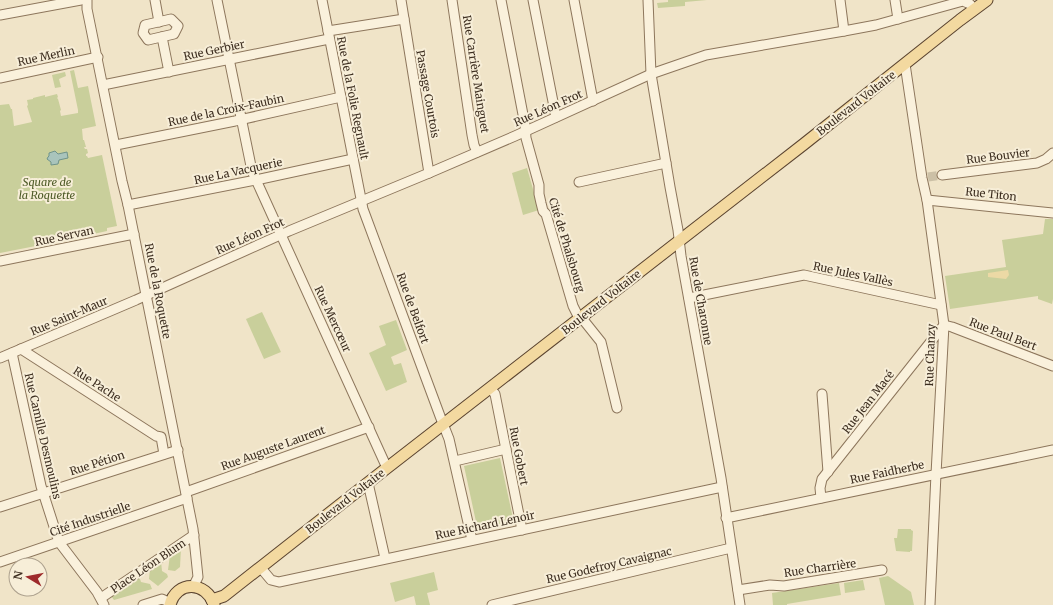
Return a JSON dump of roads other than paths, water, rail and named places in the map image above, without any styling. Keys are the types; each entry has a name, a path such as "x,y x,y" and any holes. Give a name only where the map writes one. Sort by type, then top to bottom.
{"main road":[{"name":"Boulevard Voltaire","path":"213,603 224,596 987,0"},
{"path":"171,604 175,594 187,587 204,590 213,603"}],"street":[{"path":"0,14 81,0"},
{"name":"Rue de la Roquette","path":"87,0 87,9 104,85 187,495 194,535 198,577 193,587"},
{"name":"Rue Mercœur","path":"217,0 252,171 387,468"},
{"name":"Rue de la Folie Regnault","path":"322,0 362,201"},
{"name":"Passage Courtois","path":"400,0 429,173"},
{"name":"Rue Carrière Mainguet","path":"452,0 472,135 477,152"},
{"name":"Cité de Phalsbourg","path":"501,0 526,131 526,138 539,185 539,194 543,211 546,214 573,306 580,318 601,342 617,408"},
{"path":"533,0 556,117"},
{"path":"574,0 593,101"},
{"name":"Rue de Charonne","path":"648,0 652,74 681,256 722,488 740,605"},
{"path":"840,0 844,31"},
{"path":"896,0 898,19"},
{"name":"Rue Léon Frot","path":"146,296 282,235 526,131 652,74 706,55 876,25 963,1 970,4 974,10"},
{"path":"155,2 159,22"},
{"path":"329,35 404,19"},
{"path":"171,20 178,26 174,34 148,40 143,34 145,25 159,22 171,20"},
{"name":"Rue Gerbier","path":"104,85 230,60 329,35"},
{"path":"162,37 169,72"},
{"name":"Rue Merlin","path":"0,78 98,57"},
{"name":"Rue Chanzy","path":"906,64 925,178 944,325 936,474 933,604"},
{"name":"Rue de la Croix-Faubin","path":"116,145 341,98"},
{"name":"Rue Bouvier","path":"942,175 1037,163 1046,159 1053,153"},
{"name":"Rue La Vacquerie","path":"128,206 256,180 353,158"},
{"path":"579,182 666,163"},
{"name":"Rue Titon","path":"927,200 1053,213"},
{"name":"Rue de Belfort","path":"362,201 363,209 449,439 472,540"},
{"name":"Rue Servan","path":"0,261 134,234"},
{"name":"Rue Jules Vallès","path":"689,298 804,275 941,305"},
{"name":"Rue Saint-Maur","path":"0,358 146,296"},
{"name":"Rue Paul Bert","path":"944,325 1053,366"},
{"name":"Rue Jean Macé","path":"821,498 820,488 822,479 944,325"},
{"name":"Rue Pache","path":"21,349 156,436 161,437"},
{"name":"Rue Camille Desmoulins","path":"12,353 43,493 59,542 103,601"},
{"name":"Rue Gobert","path":"490,388 495,394 522,530"},
{"path":"822,394 828,472"},
{"name":"Rue Auguste Laurent","path":"187,495 369,427"},
{"path":"164,454 161,437 174,434"},
{"path":"455,461 506,449"},
{"name":"Rue Pétion","path":"0,507 178,450"},
{"name":"Rue Faidherbe","path":"726,518 1053,450"},
{"path":"368,483 385,558"},
{"name":"Rue Richard Lenoir","path":"260,567 271,580 279,582 385,558 722,488"},
{"name":"Cité Industrielle","path":"0,562 187,495"},
{"name":"Place Léon Blum","path":"103,601 194,535"},
{"name":"Rue Godefroy Cavaignac","path":"492,605 731,548"},
{"name":"Rue Charrière","path":"738,590 770,585 784,586 882,570"},
{"path":"143,605 162,600 171,604"}],"water":[{"path":"55,151 58,154 67,152 68,158 59,160 58,164 51,165 51,162 47,159 49,153"}],"tunnel":[{"path":"928,177 942,175"}],"park label":[{"name":"Square de la Roquette","path":"47,188"}]}
